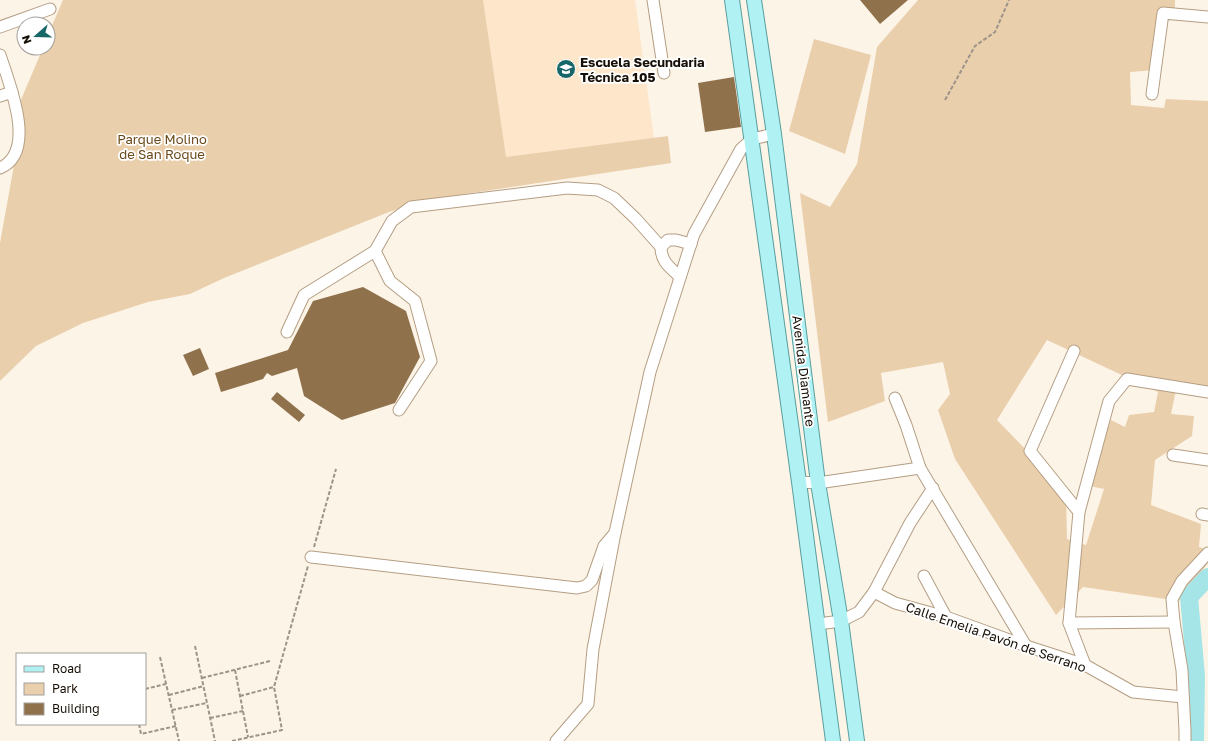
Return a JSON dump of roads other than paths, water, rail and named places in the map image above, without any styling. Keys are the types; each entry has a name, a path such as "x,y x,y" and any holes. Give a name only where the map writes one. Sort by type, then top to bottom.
{"main road":[{"name":"Avenida Diamante","path":"732,0 799,482 833,741"},
{"name":"Avenida Diamante","path":"754,0 774,134 818,483 841,621 857,741"},
{"path":"737,36 759,33"}],"street":[{"path":"653,0 664,73"},
{"path":"0,28 50,8"},
{"path":"1152,94 1163,13 1208,17"},
{"path":"0,55 19,119 20,133 16,151 12,160 0,168"},
{"path":"0,96 12,92"},
{"path":"556,741 588,704 593,649 615,533 650,372 694,234 742,150 752,139 774,134"},
{"path":"286,332 304,295 375,251 392,221 411,207 567,188 598,190 614,198 636,220 661,247 661,256 668,266 680,277"},
{"path":"661,247 668,240 676,240 691,244"},
{"path":"375,251 390,281 415,301 431,362 399,410"},
{"path":"1074,350 1030,452 1079,512"},
{"path":"1085,666 1069,623 1079,512 1109,401 1127,379 1208,392"},
{"path":"895,398 906,425 920,468 1026,646"},
{"path":"1173,456 1208,460"},
{"path":"799,482 818,483 920,468"},
{"path":"818,624 841,621 859,612 874,592 910,523 933,488"},
{"path":"311,557 577,588 586,586 592,580 604,546 615,533"},
{"path":"1184,741 1182,670 1174,622 1172,599 1182,581 1208,552"},
{"path":"924,576 946,617"},
{"name":"Calle Emelia Pavón de Serrano","path":"874,592 895,603 946,617 1085,666 1132,692 1183,697"},
{"path":"1069,623 1174,622"}],"waterway":[{"path":"1195,741 1196,676 1189,597 1208,577"}],"place":[{"name":"Escuela Secundaria Técnica 105","path":"566,69"}],"park label":[{"name":"Parque Molino de San Roque","path":"162,146"}]}
